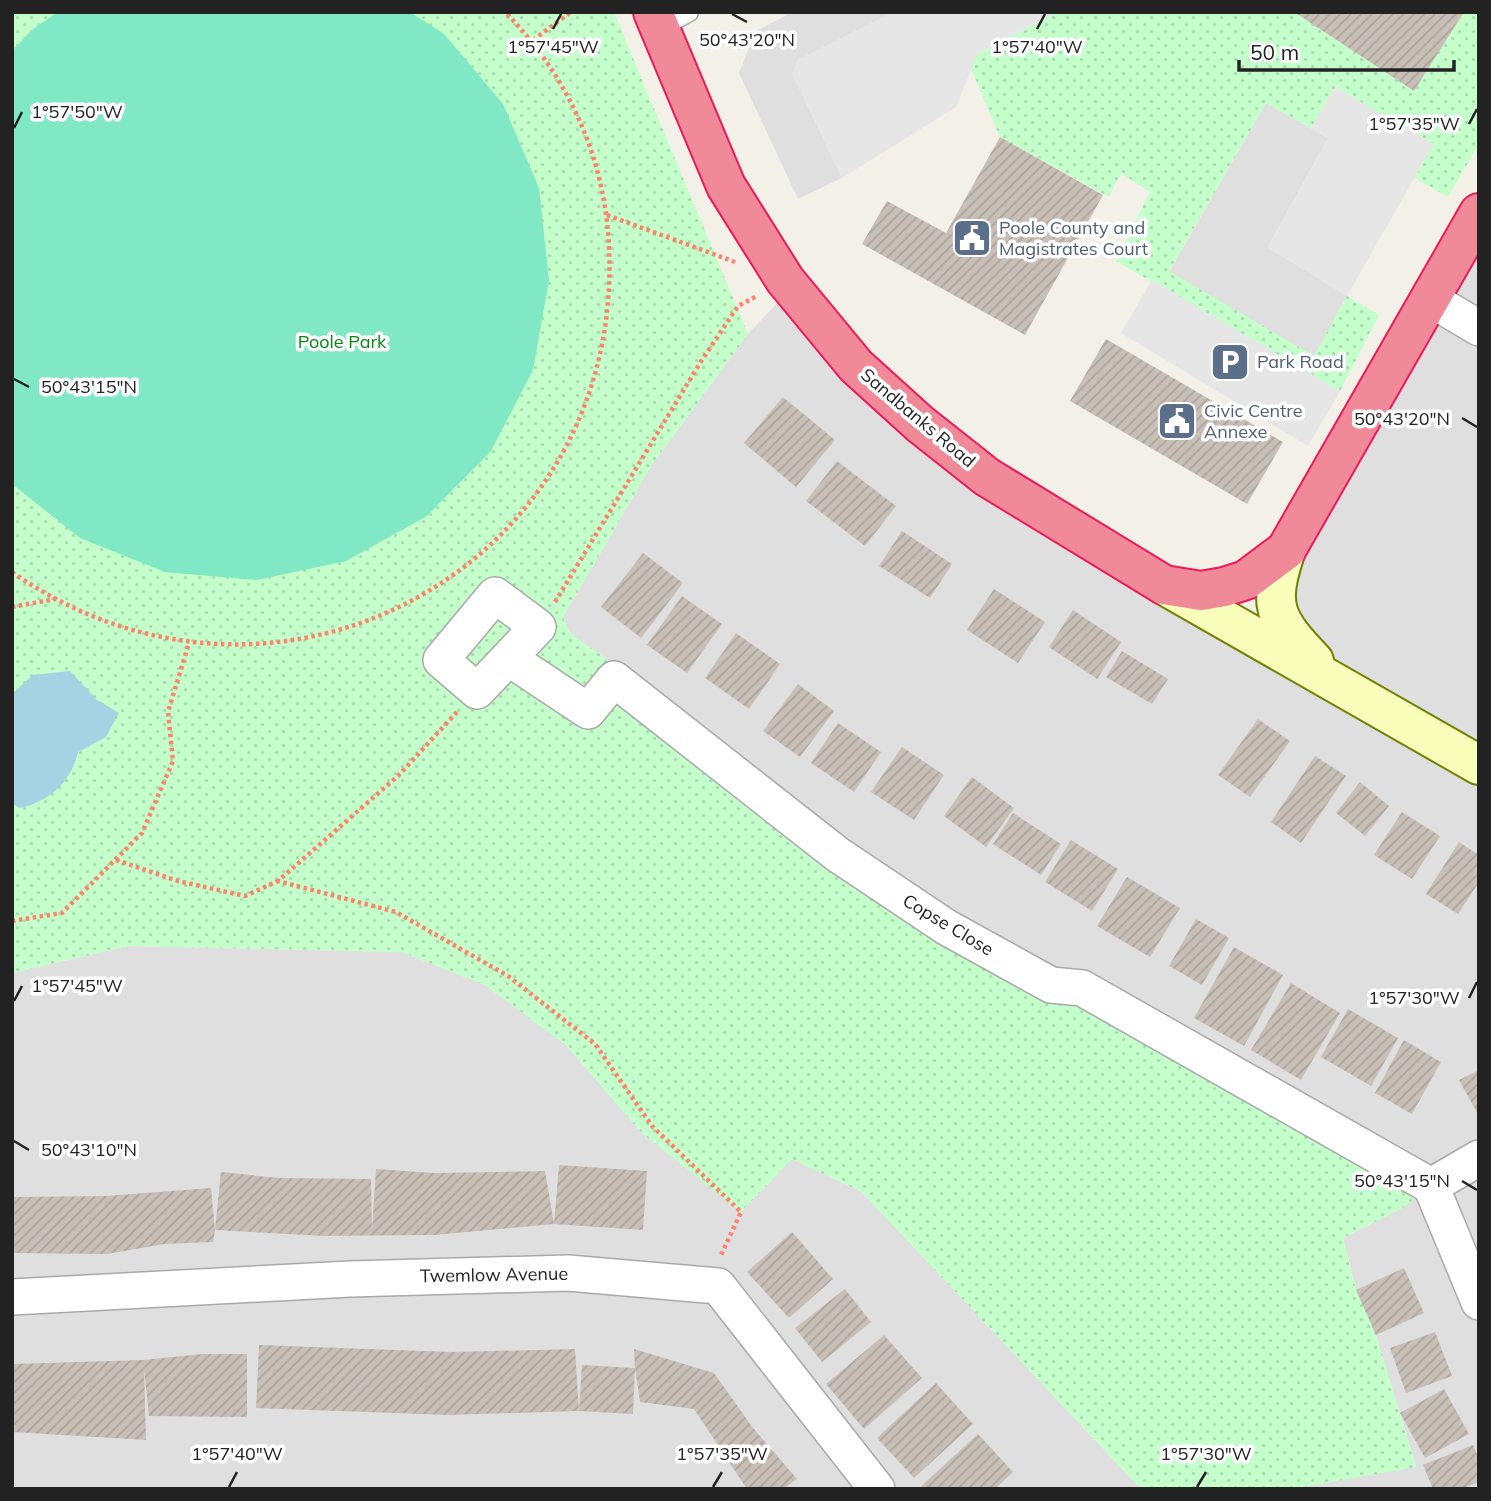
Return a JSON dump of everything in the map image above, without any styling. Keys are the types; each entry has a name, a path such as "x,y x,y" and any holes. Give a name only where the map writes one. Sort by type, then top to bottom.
{"highway":[{"name":"Sandbanks Road","path":"668,17 726,186 785,280 856,366 920,424 987,477 1164,585"},
{"path":"1164,585 1201,591 1224,587 1246,580 1286,550 1479,213"}],"main road":[{"name":"Sandbanks Road","path":"1286,550 1276,578 1275,607 1293,637 1333,680"},
{"name":"Sandbanks Road","path":"1164,585 1479,765"}],"street":[{"path":"1430,299 1479,328"},
{"path":"495,595 538,627 477,691 440,660 495,595"},
{"name":"Copse Close","path":"510,659 588,711 614,679 837,854 946,927 1051,985 1082,988 1431,1186"},
{"path":"1479,1158 1431,1186 1479,1302"},
{"name":"Twemlow Avenue","path":"12,1297 350,1279 568,1273 718,1286"},
{"path":"718,1286 877,1489"}],"path":[{"path":"12,572 55,599 119,627 189,643 265,645 341,631 412,602 476,559 530,504 571,440 599,368 611,292 607,215 597,169 581,123 560,80 533,40 505,12"},
{"path":"533,40 571,12"},
{"path":"607,215 785,280"},
{"path":"538,627 588,551 700,363 738,306 785,280"},
{"path":"12,607 55,599"},
{"path":"12,921 62,913 142,833 173,761 168,712 189,643"},
{"path":"115,859 178,881 245,896 278,881 398,776 477,691"},
{"path":"278,881 397,912 508,976 596,1044 652,1126 741,1212 722,1250 718,1286"}],"shaded area":[{"path":"793,12 894,12 798,60 792,73 842,178 798,199 739,73 756,31"},
{"path":"894,12 1059,12 978,53 956,107 842,178 792,73 798,60"},
{"path":"1335,87 1434,144 1347,296 1268,248 1328,138 1311,128"},
{"path":"1266,103 1328,138 1268,247 1347,296 1314,357 1169,272"},
{"path":"1479,213 1479,1489 1291,1489 1416,1466 1376,1335 1356,1290 1343,1238 1404,1207 946,927 570,633 563,617 651,466 748,334 782,298 920,424 1330,678 1274,607"},
{"name":"Park Road","path":"1152,280 1340,391 1308,446 1121,333"},
{"path":"128,946 402,952 485,985 566,1045 643,1134 742,1211 792,1159 862,1192 1141,1489 12,1489 12,973"}],"green space":[{"name":"Poole Park","path":"12,12 614,12 748,334 651,466 563,617 570,633 622,670 837,854 1431,1186 1404,1207 1343,1238 1356,1290 1376,1335 1416,1467 1291,1489 1141,1489 862,1192 792,1159 741,1212 643,1134 566,1045 485,985 402,952 128,946 12,973"},
{"path":"58,12 410,12 444,34 503,104 539,188 549,280 533,370 491,451 427,516 346,561 257,580 165,572 80,538 12,484 12,51 33,29"},
{"path":"1059,12 1294,12 1414,91 1464,12 1479,12 1479,144 1448,197 1415,178 1433,145 1335,87 1311,128 1266,103 1169,271 1314,356 1347,296 1379,315 1340,391 1116,261 1150,192 1121,173 1109,197 1000,137 971,69 977,54"}],"water":[{"path":"70,671 97,700 119,713 106,737 78,752 75,763 58,789 41,801 20,808 12,804 12,694 33,675"}],"building":[{"path":"1294,12 1464,12 1414,91"},
{"name":"Poole County and Magistrates Court","path":"1000,137 1103,195 1025,335 862,244 887,201 946,233"},
{"name":"Civic Centre Annexe","path":"1106,339 1283,442 1247,504 1070,401"},
{"path":"783,397 835,440 796,487 744,443"},
{"path":"837,461 896,506 865,546 806,501"},
{"path":"902,531 952,564 930,598 879,566"},
{"path":"643,553 683,583 641,638 601,607"},
{"path":"994,589 1045,622 1018,663 967,630"},
{"path":"682,596 722,624 687,673 647,645"},
{"path":"1073,610 1121,642 1097,679 1049,647"},
{"path":"736,633 780,664 749,709 705,678"},
{"path":"1122,651 1168,679 1152,704 1106,677"},
{"path":"798,684 834,711 800,757 763,731"},
{"path":"1258,719 1290,741 1250,797 1218,775"},
{"path":"838,723 881,752 854,792 811,763"},
{"path":"902,747 944,775 914,820 871,792"},
{"path":"1315,756 1346,776 1301,843 1271,822"},
{"path":"972,777 1014,808 986,847 944,816"},
{"path":"1360,782 1389,806 1365,836 1336,813"},
{"path":"1402,812 1440,836 1412,879 1374,855"},
{"path":"1013,813 1061,844 1041,875 993,844"},
{"path":"1071,840 1118,869 1092,911 1045,882"},
{"path":"1459,842 1479,855 1479,882 1458,914 1426,894"},
{"path":"1127,877 1180,908 1150,957 1097,926"},
{"path":"1196,919 1229,938 1202,985 1169,966"},
{"path":"1234,947 1283,975 1244,1046 1194,1018"},
{"path":"1291,983 1340,1013 1301,1080 1251,1050"},
{"path":"1348,1009 1398,1038 1371,1086 1321,1057"},
{"path":"1404,1040 1441,1062 1412,1114 1375,1093"},
{"path":"1479,1070 1479,1116 1459,1080"},
{"path":"559,1165 647,1171 643,1230 554,1224"},
{"path":"376,1169 434,1173 545,1171 554,1224 434,1235 324,1236 215,1230 221,1172 279,1178 371,1179 372,1230"},
{"path":"211,1188 215,1230 213,1242 164,1244 107,1254 12,1253 12,1197 106,1196"},
{"path":"792,1232 833,1279 789,1318 747,1272"},
{"path":"1404,1268 1424,1313 1376,1335 1356,1290"},
{"path":"845,1289 871,1322 822,1362 795,1328"},
{"path":"1435,1332 1452,1376 1406,1393 1390,1348"},
{"path":"884,1335 922,1378 864,1429 826,1384"},
{"path":"259,1345 452,1352 575,1349 579,1411 449,1415 256,1408"},
{"path":"634,1349 714,1373 753,1428 797,1479 783,1489 747,1489 694,1409 640,1402"},
{"path":"202,1354 247,1354 247,1417 149,1416 144,1368 146,1440 12,1432 12,1364 143,1360"},
{"path":"582,1365 635,1368 633,1414 579,1411"},
{"path":"936,1383 973,1424 914,1478 877,1438"},
{"path":"1444,1389 1469,1434 1425,1458 1400,1413"},
{"path":"978,1434 1013,1472 995,1489 918,1489"},
{"path":"1473,1445 1479,1459 1479,1482 1461,1489 1433,1489 1423,1465"}],"place":[{"name":"Poole County and Magistrates Court","path":"972,238"},
{"name":"Park Road","path":"1230,362"},
{"name":"Civic Centre Annexe","path":"1177,421"}]}
